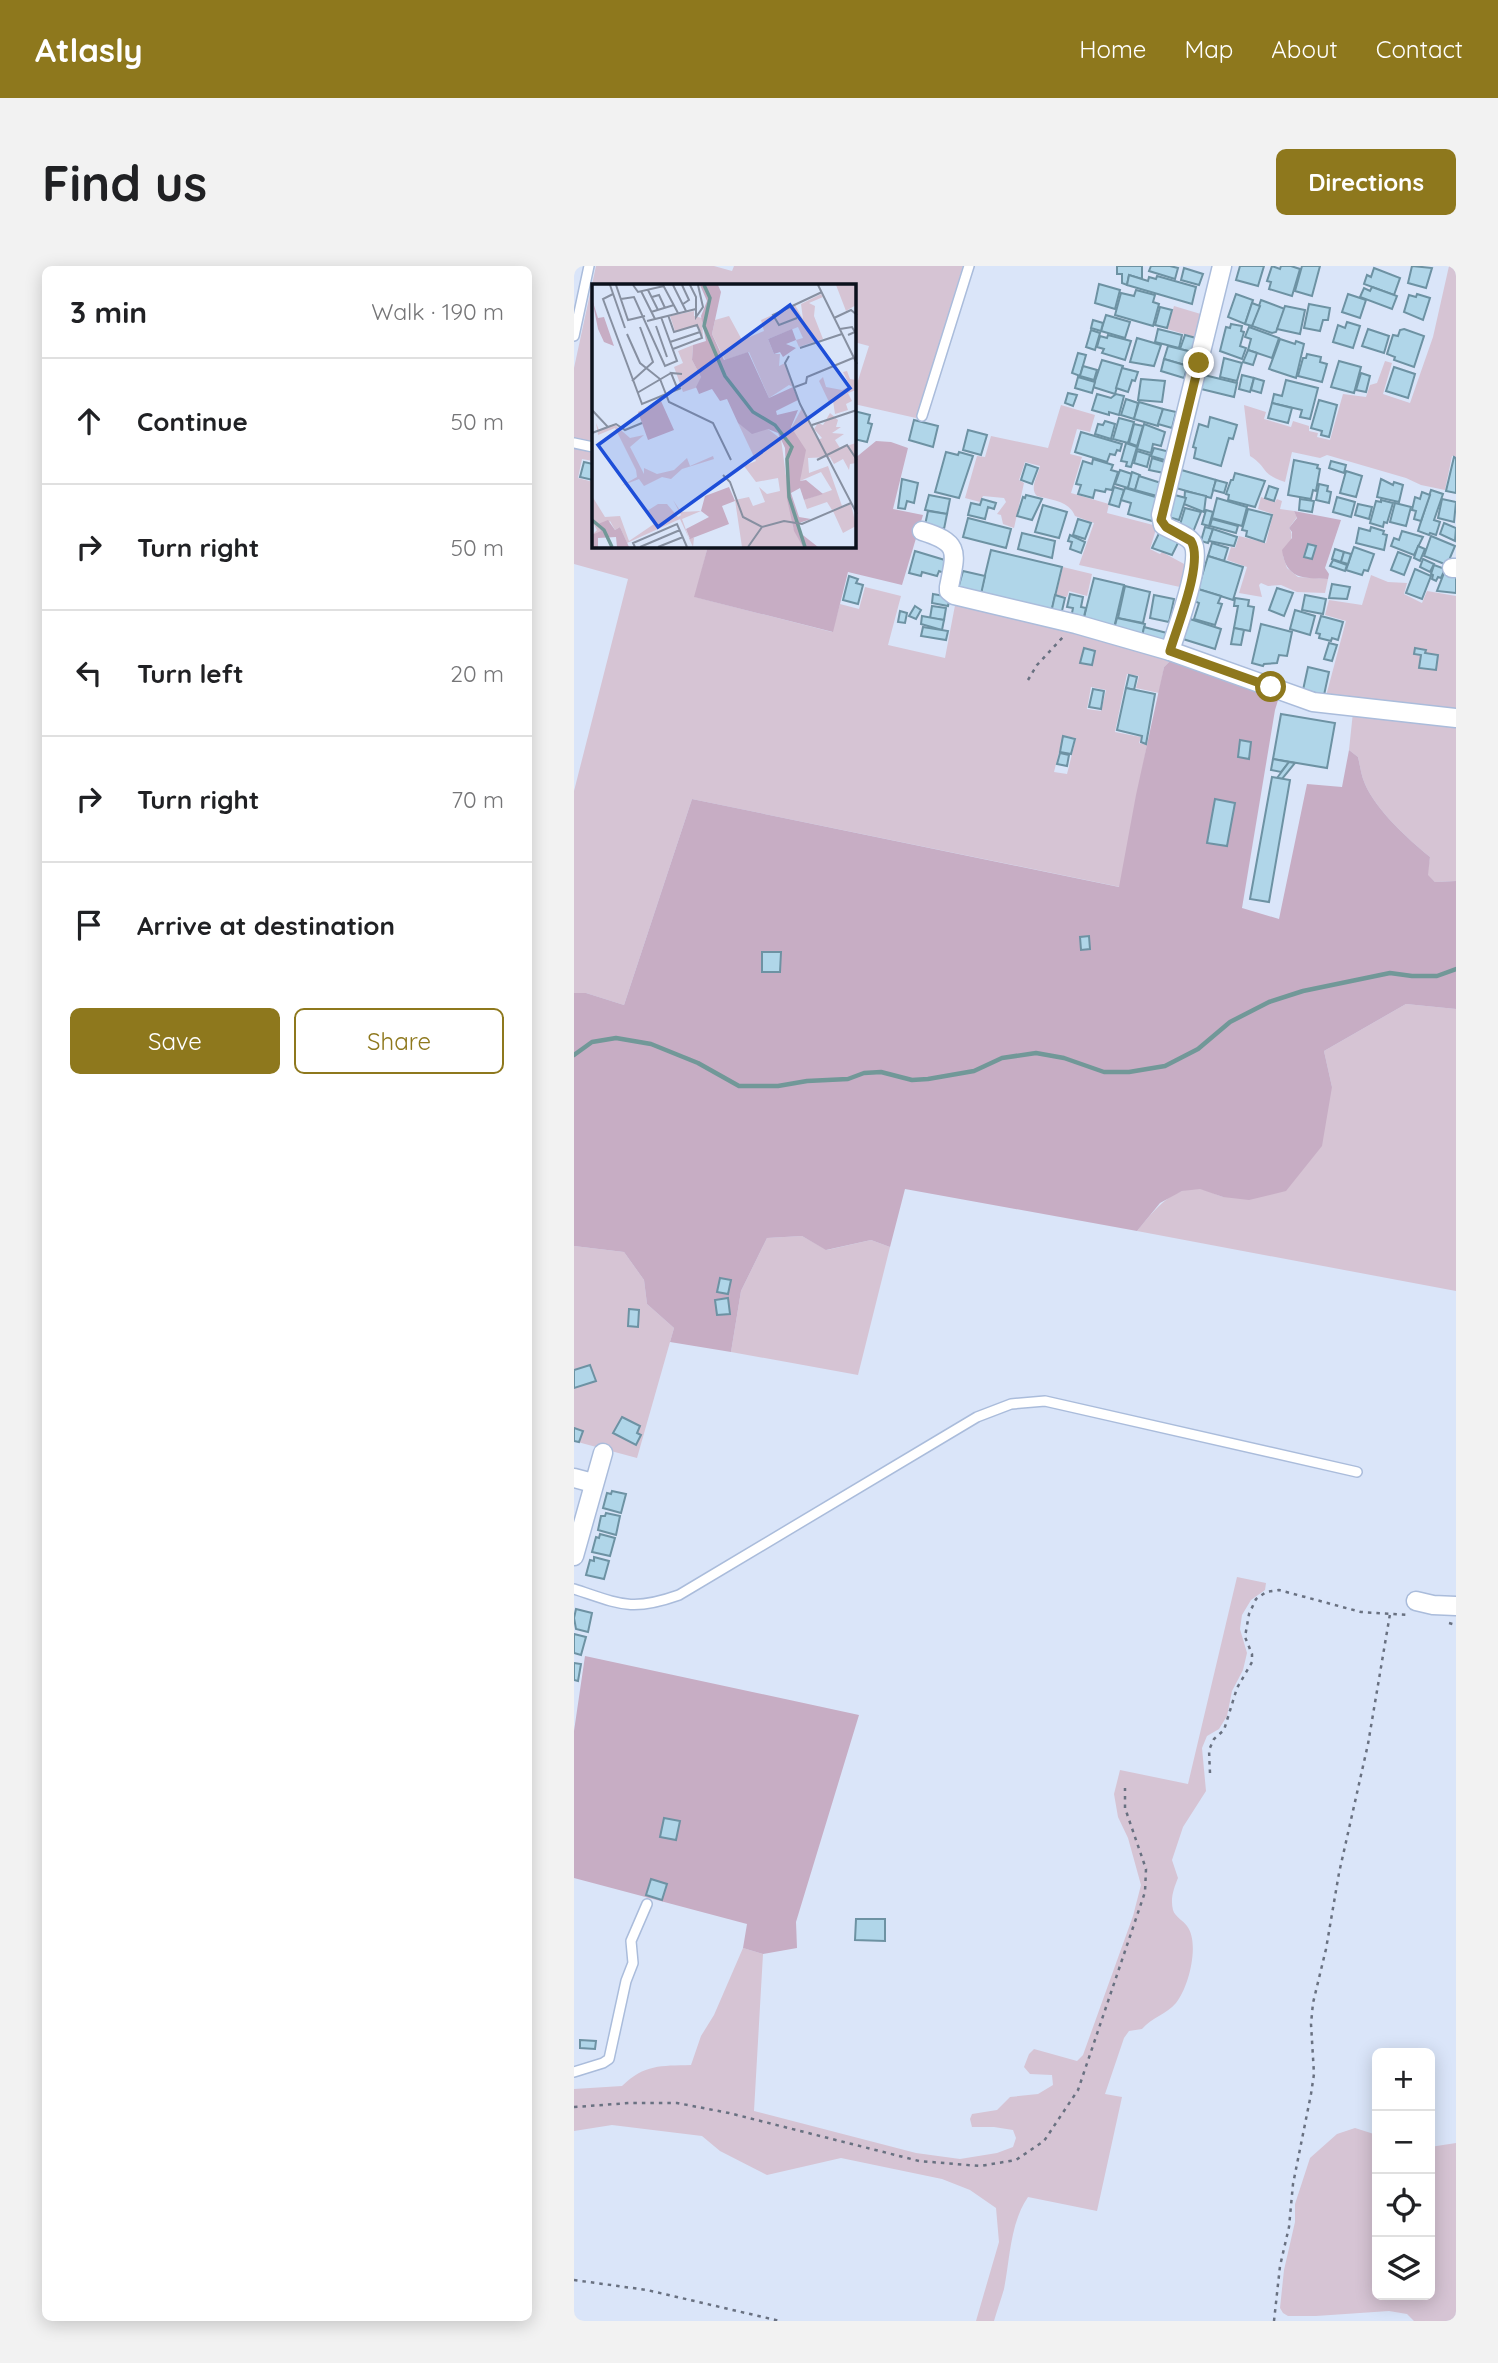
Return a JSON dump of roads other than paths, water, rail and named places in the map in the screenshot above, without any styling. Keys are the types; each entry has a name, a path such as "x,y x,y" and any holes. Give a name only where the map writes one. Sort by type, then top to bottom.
{"street":[{"path":"1170,651 1194,570 1195,552 1191,541 1163,525 1161,515 1222,266"},
{"path":"922,531 943,538 953,548 955,556 949,591 954,595 1076,624 1170,651 1313,702 1456,718"},
{"path":"574,1556 603,1453"},
{"path":"574,1478 593,1483"},
{"path":"1414,1608 1456,1606"}],"lane":[{"path":"574,336 589,266"},
{"path":"922,416 969,266"},
{"path":"574,443 592,447"},
{"path":"574,1589 638,1606 654,1604 679,1595 977,1417 1011,1404 1045,1401 1357,1472"},
{"path":"574,2072 609,2059 626,1981 633,1964 631,1941 647,1904"}],"waterway":[{"path":"574,1055 592,1042 616,1038 651,1044 698,1063 739,1086 778,1086 848,1079 864,1073 881,1072 912,1080 928,1079 974,1071 1002,1058 1036,1053 1064,1058 1104,1072 1129,1072 1165,1066 1198,1049 1230,1022 1269,1002 1303,991 1390,973 1437,976 1456,969"}]}
